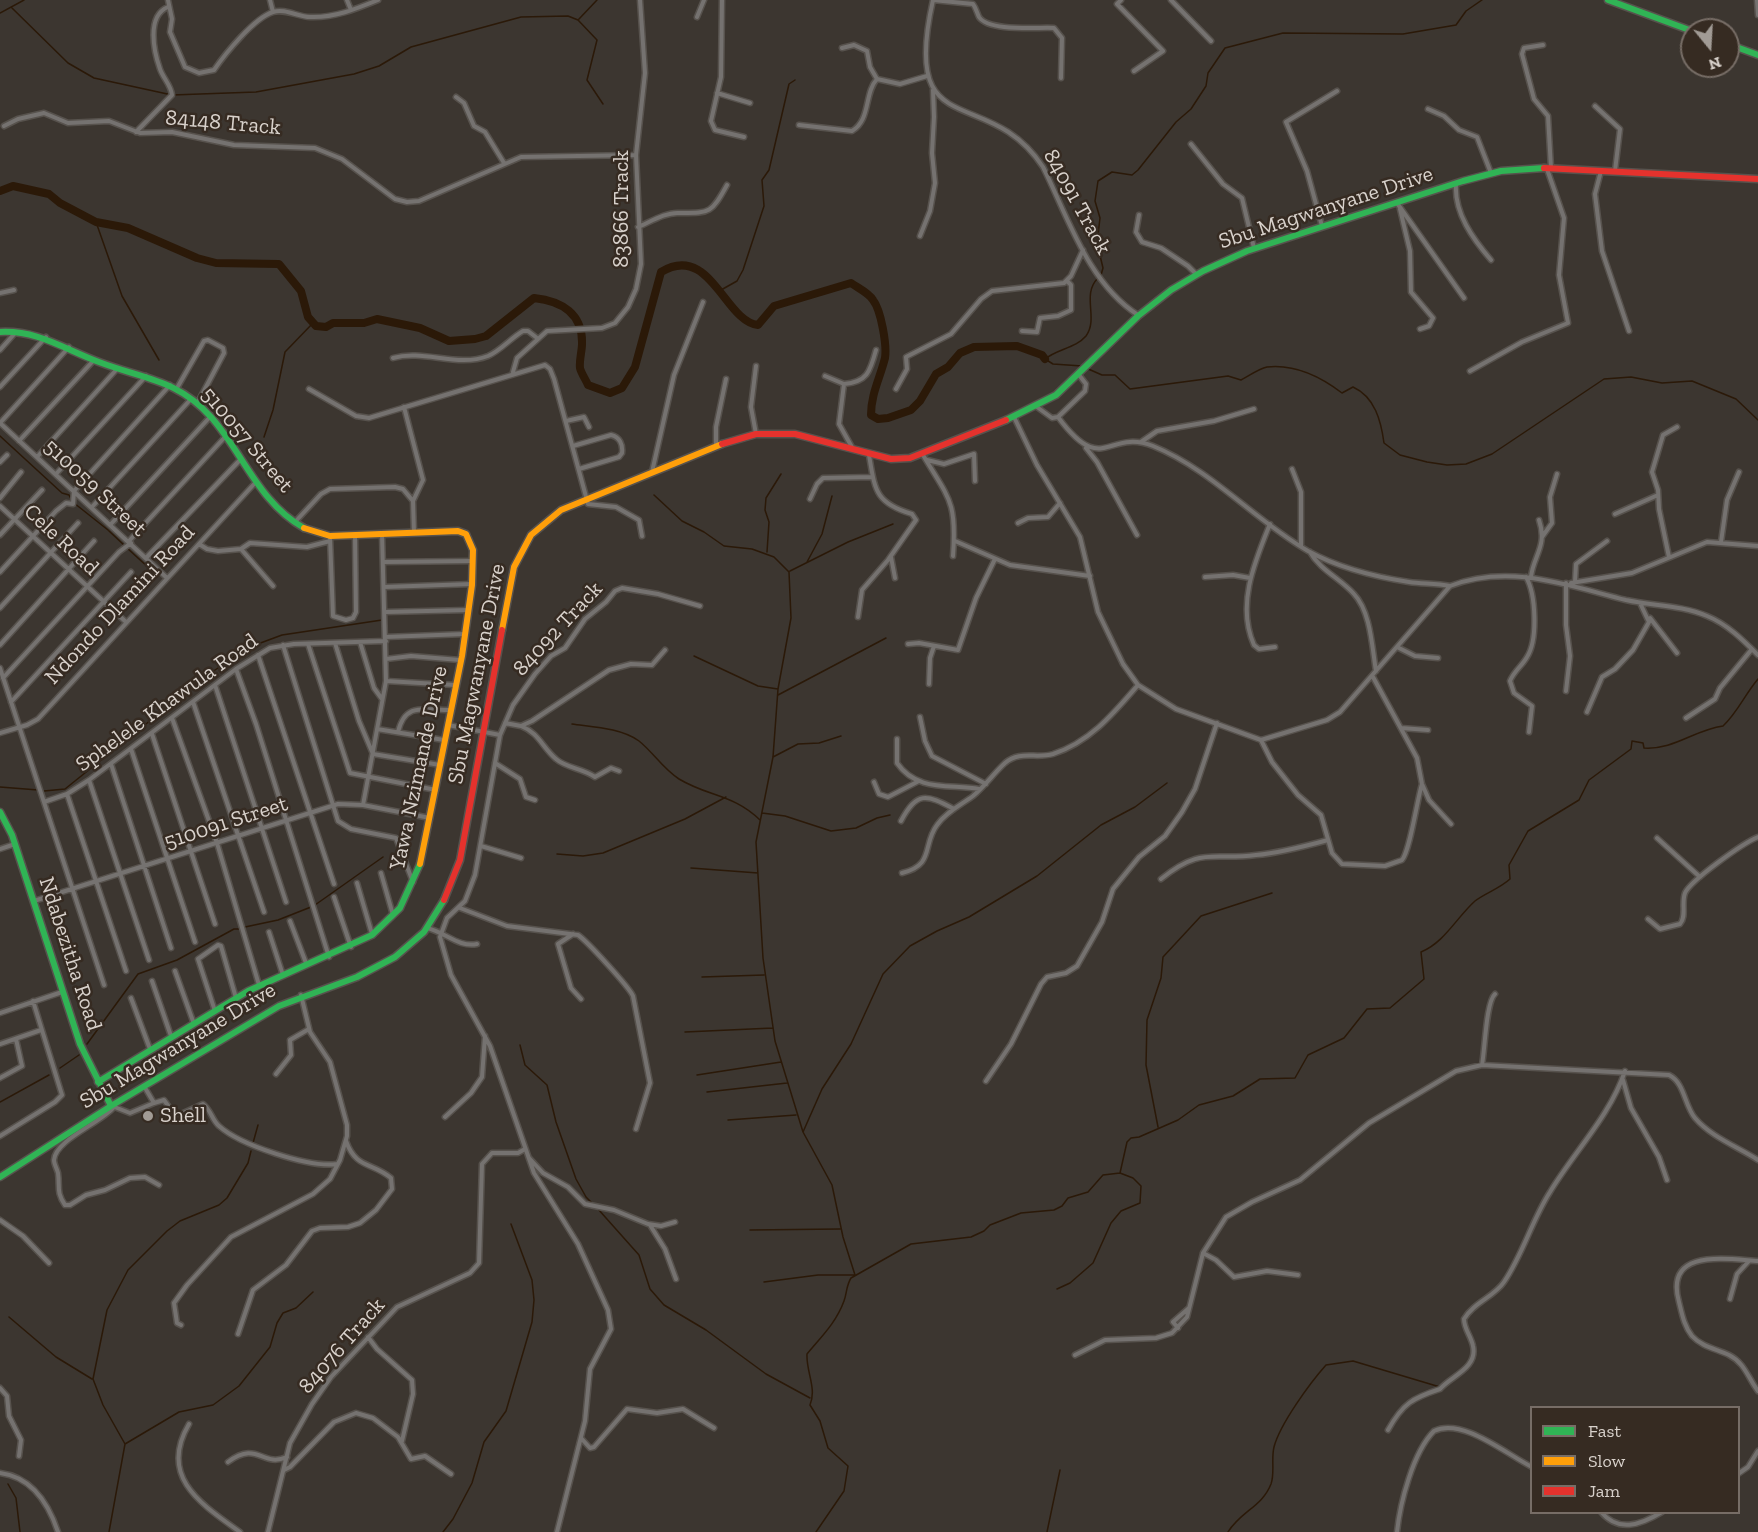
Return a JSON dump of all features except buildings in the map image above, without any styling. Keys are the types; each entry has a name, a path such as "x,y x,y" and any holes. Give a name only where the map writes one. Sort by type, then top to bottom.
{"main road":[{"path":"1608,0 1680,27"},
{"path":"1740,48 1758,55"},
{"name":"Sbu Magwanyane Drive","path":"0,1177 66,1138 144,1086 301,995 370,972 401,954 427,928 448,895 460,860 511,577 518,557 531,535 545,521 586,498 716,446 756,434 795,434 891,459 925,458 1037,407 1062,391 1138,316 1196,274 1254,248 1398,206 1456,184 1491,174 1549,168 1758,179"},
{"name":"510057 Street","path":"0,332 18,330 46,337 94,359 171,384 210,417 255,483 295,522 311,533 330,539 355,535 458,531 470,536"},
{"name":"Yawa Nzimande Drive","path":"98,1082 236,998 282,973 352,948 393,916 413,883 436,790 470,610 473,561 470,536"},
{"name":"Ndabezitha Road","path":"0,812 15,844 80,1044 98,1082 113,1106"}],"street":[{"path":"168,0 172,16 170,32 183,63 189,71 199,74 214,70 223,56 253,25 273,12 284,11 313,17 351,10 378,0"},
{"path":"270,0 273,12"},
{"path":"347,0 351,10"},
{"name":"83866 Track","path":"513,372 517,358 537,338 552,329 611,325 628,307 639,278 636,155 645,74 640,0"},
{"path":"697,17 704,0"},
{"path":"723,0 722,66 712,113 713,129 744,137"},
{"path":"933,0 973,4 979,17 987,23 1014,28 1054,28 1062,38 1061,78"},
{"name":"84091 Track","path":"933,0 924,43 927,76 933,89 945,101 992,123 1024,144 1043,167 1083,249 1100,276 1119,301 1138,316"},
{"path":"1121,0 1117,4 1163,51 1134,71"},
{"path":"1171,0 1211,41"},
{"path":"1757,0 1758,15"},
{"path":"136,132 172,95 160,69 154,32 158,14 168,7"},
{"path":"842,48 854,45 867,51 870,67 877,79 900,84 927,76"},
{"path":"1470,370 1522,342 1568,323 1559,275 1564,218 1549,168 1548,116 1534,99 1522,54 1524,48 1543,45"},
{"path":"800,125 844,131 855,129 862,120 871,87 877,79"},
{"path":"920,236 930,211 935,183 932,153 933,89"},
{"path":"1322,227 1307,171 1286,122 1337,92"},
{"path":"716,93 750,103"},
{"path":"456,97 464,103 474,126 485,132 504,163"},
{"path":"1595,106 1620,129 1615,171"},
{"path":"1428,109 1444,116 1458,130 1477,137 1491,174"},
{"name":"84148 Track","path":"4,126 18,119 44,113 68,123 109,121 136,132 172,132 234,145 321,149 342,159 391,196 407,202 419,201 471,180 504,163 532,156 636,155"},
{"path":"1191,144 1223,184 1242,198 1254,248"},
{"path":"1601,171 1595,194 1602,251 1629,330"},
{"path":"1456,184 1458,209 1476,242 1491,260"},
{"path":"638,227 668,215 708,212 716,205 727,186"},
{"path":"1398,206 1406,213 1464,298"},
{"path":"1398,206 1410,251 1410,292 1433,318 1429,326 1420,329"},
{"path":"1138,215 1136,232 1142,242 1161,248 1196,274"},
{"path":"1068,282 1083,249"},
{"path":"1022,331 1037,332 1040,318 1058,316 1071,310 1071,285 1068,282"},
{"path":"896,389 907,369 906,357 951,334 986,295 997,290 1068,282"},
{"path":"0,293 14,290"},
{"path":"652,472 674,375 703,302"},
{"path":"0,350 18,330"},
{"path":"393,358 414,355 449,360 481,358 492,354 523,331 528,331 537,338"},
{"path":"0,387 46,337"},
{"path":"177,388 204,341 208,340 223,348 224,353 197,405"},
{"path":"0,423 69,347"},
{"path":"825,376 844,384 858,382 868,376 876,350"},
{"path":"19,441 94,359"},
{"path":"309,389 364,418 541,364 548,367 573,446 586,498 590,505 611,505 637,517 642,536"},
{"path":"756,366 751,407 756,434"},
{"path":"37,457 118,368"},
{"path":"1037,407 1050,417 1058,417 1085,391 1086,384 1080,374"},
{"path":"56,474 146,376"},
{"path":"716,446 716,427 726,380"},
{"path":"0,572 66,503 73,504 74,491 171,384"},
{"path":"844,384 839,424 853,450"},
{"path":"92,507 191,399"},
{"path":"404,407 423,480 413,501 414,533"},
{"path":"1141,442 1157,431 1214,421 1254,409"},
{"path":"111,524 210,417"},
{"path":"566,422 584,417 589,427"},
{"path":"1014,417 1036,465 1080,537 1095,603 1123,664 1138,685 1168,705 1261,740 1334,716 1372,677 1450,586"},
{"path":"1058,417 1097,462 1137,535"},
{"name":"510059 Street","path":"0,423 111,524 166,578"},
{"path":"1669,557 1653,466 1663,435 1677,427"},
{"path":"573,446 611,435 621,443 622,453 619,457 579,469"},
{"path":"3,678 224,438"},
{"path":"1085,446 1104,449 1127,442 1141,442 1155,447 1205,474 1310,552 1393,579 1450,586 1498,577 1526,577 1568,584 1640,603 1678,607 1707,616 1723,625 1758,655"},
{"path":"925,458 946,464 973,454 976,459 975,481"},
{"path":"0,462 6,455"},
{"path":"858,617 862,590 891,556 916,518 883,501 873,477 869,455"},
{"path":"925,458 945,489 953,507 955,541 953,556"},
{"path":"146,558 239,461"},
{"path":"1292,469 1301,492 1301,546"},
{"path":"0,498 21,472"},
{"path":"1721,542 1727,500 1739,472"},
{"path":"1542,537 1552,523 1550,497 1557,474"},
{"path":"810,500 817,484 823,478 873,477"},
{"name":"Ndondo Dlamini Road","path":"0,733 20,728 38,719 255,483"},
{"path":"295,522 321,494 330,489 396,487 403,489 413,501"},
{"path":"0,535 42,490"},
{"path":"1615,514 1659,495"},
{"path":"1018,523 1028,518 1048,517 1060,503"},
{"name":"Cele Road","path":"0,506 126,622"},
{"path":"1531,578 1539,557 1542,537 1539,520"},
{"path":"0,608 78,523"},
{"path":"1270,524 1250,578 1247,607 1253,642 1259,649 1275,647"},
{"path":"363,805 386,681 382,534"},
{"path":"198,544 212,550 241,549 250,543 307,547 330,539 333,616 352,620 356,612 355,535"},
{"path":"0,645 94,541"},
{"path":"955,541 995,559 1020,567 1090,576"},
{"path":"1575,582 1576,564 1607,541"},
{"path":"1568,584 1632,573 1697,545 1721,542 1758,546"},
{"path":"241,549 273,586"},
{"path":"1310,552 1358,599 1369,635 1376,672"},
{"path":"891,556 895,578"},
{"path":"908,644 934,646 955,651 960,648 976,597 995,559"},
{"path":"383,562 473,561"},
{"path":"10,702 131,572"},
{"path":"1205,577 1233,575 1250,578"},
{"path":"1526,577 1534,601 1532,643 1529,655 1510,681 1515,695 1532,706 1529,732"},
{"path":"384,587 473,584"},
{"path":"1566,692 1570,660 1568,584"},
{"name":"84092 Track","path":"440,931 447,918 460,908 473,882 500,735 522,691 545,662 565,648 585,619 603,606 618,589 661,595 700,606"},
{"path":"1640,603 1648,617 1677,653"},
{"path":"385,612 470,610"},
{"path":"1587,712 1602,677 1615,669 1633,650 1648,622 1648,617"},
{"name":"Sphelele Khawula Road","path":"44,802 67,794 89,780 236,669 258,655 283,645 465,634"},
{"path":"360,642 374,688 382,700"},
{"path":"335,643 359,721 373,754"},
{"path":"308,644 349,771 353,775 436,790"},
{"path":"283,645 338,821 346,828 396,838 413,883"},
{"path":"928,684 930,658 934,646"},
{"path":"1397,647 1415,656 1438,658"},
{"path":"1686,718 1714,699 1720,688 1752,649"},
{"path":"521,726 537,718 553,705 578,693 604,672 625,664 652,665 665,650"},
{"path":"258,655 334,884"},
{"path":"386,659 406,656 460,660"},
{"path":"0,668 104,985"},
{"path":"236,669 329,958"},
{"path":"1372,677 1418,762 1422,784 1429,800 1451,824"},
{"path":"386,681 455,685"},
{"path":"215,685 286,902"},
{"path":"902,873 916,869 922,863 935,828 1013,757 1049,755 1090,737 1138,685"},
{"path":"193,702 264,912"},
{"path":"398,732 403,716 408,711 450,710"},
{"path":"920,717 925,741 932,756 986,784"},
{"path":"172,718 217,843 260,986"},
{"path":"505,723 521,726 536,734 555,758 584,769 595,777 611,768 619,771"},
{"path":"986,1081 1011,1044 1041,984 1047,977 1066,973 1077,966 1100,927 1113,889 1139,857 1165,836 1182,812 1195,789 1217,723"},
{"path":"448,725 500,735"},
{"path":"1401,728 1428,730"},
{"path":"377,729 444,740"},
{"path":"152,734 215,924"},
{"path":"897,739 897,762 917,782 931,786 980,789"},
{"path":"1261,740 1266,752 1298,795 1321,815 1333,855 1342,864 1378,866 1398,862 1405,856 1409,846 1414,810 1422,784"},
{"path":"130,749 195,942"},
{"path":"373,754 440,765"},
{"path":"111,764 171,948"},
{"path":"495,764 520,779 526,797 535,800"},
{"path":"89,780 148,960"},
{"path":"874,782 879,794 888,797 917,782"},
{"path":"67,794 126,971"},
{"path":"900,821 912,803 920,798 933,798 954,809"},
{"name":"510091 Street","path":"34,902 334,805 363,805 430,818"},
{"path":"1648,920 1660,929 1684,921 1685,893 1700,877 1758,837"},
{"path":"1657,838 1700,877"},
{"path":"1161,879 1179,865 1199,856 1258,855 1329,839"},
{"path":"0,849 15,844"},
{"path":"481,846 521,858"},
{"path":"381,873 393,916"},
{"path":"357,883 372,934"},
{"path":"334,897 352,948"},
{"path":"460,908 507,926 574,934 591,945 606,966 627,984 633,996 650,1083 636,1129"},
{"path":"290,921 307,965"},
{"path":"427,928 440,931 463,945 477,944"},
{"path":"440,931 451,975 485,1035 525,1149 541,1187 578,1244 606,1303 610,1319 610,1331 594,1357 590,1369 580,1438 557,1532"},
{"path":"269,932 282,973"},
{"path":"574,934 558,944 571,988 581,999"},
{"path":"215,1011 198,959 218,945 221,946 236,998"},
{"path":"175,971 194,1024"},
{"path":"152,981 171,1037"},
{"path":"0,1012 63,992"},
{"path":"1482,1065 1487,1037 1488,1007 1495,994"},
{"path":"181,1324 177,1323 174,1303 187,1285 228,1240 313,1194 326,1183 338,1164 346,1140 346,1125 330,1062 309,1029 301,995"},
{"path":"131,998 151,1050"},
{"path":"0,1136 55,1102 62,1095 33,1001"},
{"path":"276,1074 291,1055 289,1041 309,1029"},
{"path":"0,1044 41,1030"},
{"path":"445,1117 471,1093 482,1077 485,1035"},
{"path":"0,1077 22,1066 16,1039"},
{"path":"1075,1355 1105,1340 1156,1338 1178,1328 1187,1317 1191,1305 1203,1253 1217,1229 1232,1213 1305,1176 1360,1130 1456,1071 1482,1065 1662,1073 1674,1077 1692,1115 1701,1124 1758,1160"},
{"path":"1388,1430 1417,1396 1442,1388 1465,1369 1472,1359 1473,1347 1464,1319 1470,1310 1504,1283 1551,1190 1583,1146 1625,1071"},
{"path":"1622,1079 1631,1108 1659,1157 1667,1180"},
{"path":"144,1086 154,1104"},
{"path":"113,1106 121,1112 134,1113 164,1100 174,1114 179,1115 202,1104 219,1126 250,1146 319,1163 338,1164"},
{"path":"66,1138 55,1156 58,1193 66,1205 135,1176 151,1178 159,1185"},
{"path":"238,1334 253,1290 286,1265 312,1231 320,1228 348,1227 360,1223 376,1210 392,1189 391,1178 360,1163 353,1156 346,1140"},
{"name":"84076 Track","path":"269,1529 272,1507 294,1435 312,1404 331,1377 401,1305 474,1270 480,1256 482,1164 492,1154 518,1153 525,1149"},
{"path":"528,1157 543,1173 568,1187 585,1204 614,1210 650,1225 661,1226 675,1222"},
{"path":"0,1220 23,1236 49,1263"},
{"path":"650,1225 665,1250 676,1279"},
{"path":"1203,1253 1216,1260 1234,1277 1267,1271 1298,1275"},
{"path":"1758,1261 1708,1258 1691,1262 1684,1268 1679,1279 1677,1294 1685,1326 1692,1336 1698,1342 1730,1355 1742,1365 1758,1391"},
{"path":"1730,1299 1737,1274 1749,1260"},
{"path":"1178,1328 1173,1322 1191,1305"},
{"path":"368,1337 377,1349 412,1380 413,1394 402,1442"},
{"path":"0,1388 7,1396 9,1416 21,1440 19,1456"},
{"path":"580,1438 590,1448 594,1448 622,1413 629,1409 657,1413 683,1409 714,1428"},
{"path":"283,1471 290,1467 334,1422 351,1414 373,1418 402,1442 411,1459 425,1456 451,1474"},
{"path":"189,1424 183,1435 178,1455 182,1479 204,1506 240,1532"},
{"path":"1397,1532 1399,1511 1406,1488 1424,1445 1434,1431 1448,1427 1466,1430 1530,1466"},
{"path":"1740,1472 1758,1451"},
{"path":"228,1462 247,1452 276,1460 287,1457"},
{"path":"0,1473 13,1477 38,1493 48,1506 58,1532"},
{"path":"1601,1514 1608,1524 1616,1529 1629,1530 1659,1514"},
{"path":"269,1529 274,1532"}],"waterway":[{"path":"0,13 24,0"},
{"path":"579,19 597,0"},
{"path":"1101,275 1103,268 1097,243 1100,218 1095,201 1098,181 1112,172 1132,175 1138,170 1176,122 1191,109 1206,86 1208,73 1225,48 1283,33 1403,34 1456,25 1466,11 1482,0"},
{"path":"12,8 68,63 94,78 172,95 256,92 354,74 379,66 411,47 521,17 568,16 578,20 597,40 587,80 603,104"},
{"path":"721,290 737,281 743,270 764,206 762,180 769,170 789,84 795,80"},
{"path":"0,191 13,186 49,194 60,203 96,222 128,228 197,258 216,263 279,264 301,291 308,317 316,326 326,327 333,323 364,323 377,319 420,328 449,341 475,339 486,336 534,298 553,302 569,311 579,325 582,344 580,368 588,385 610,393 622,388 635,367 661,272 678,266 692,267 705,275 746,321 758,325 774,306 851,283 866,293 879,311 885,345 885,358 871,407 871,415 878,419 911,410 920,401 936,374 948,367 960,353 974,347 1017,346 1042,355 1045,359"},
{"path":"96,222 122,296 159,360"},
{"path":"1082,366 1053,364 1045,359 1086,336 1091,322 1091,292 1098,278"},
{"path":"264,437 273,410 285,352 313,323"},
{"path":"1086,368 1102,375 1115,375 1130,389 1228,376 1241,380 1267,367 1297,370 1316,377 1342,393 1353,387 1361,391 1376,410 1384,443 1400,455 1447,465 1466,464 1492,454 1604,379 1631,377 1662,383 1692,381 1736,399 1758,420"},
{"path":"0,436 62,493 69,495 72,501"},
{"path":"767,552 769,522 765,510 766,498 781,474"},
{"path":"654,495 682,521 704,532 724,546 752,549 774,557 789,572 791,618 778,689 773,757 756,842 763,958 775,1041 803,1132 832,1185 843,1237 855,1275 818,1275 764,1282"},
{"path":"807,562 822,534 832,496"},
{"path":"74,503 108,530"},
{"path":"790,571 848,542 893,524"},
{"path":"109,531 125,546"},
{"path":"127,548 150,569"},
{"path":"44,791 65,789 202,679 247,648 282,635 382,620"},
{"path":"778,695 886,638"},
{"path":"694,656 758,686 778,689"},
{"path":"816,1532 844,1491 848,1466 828,1448 820,1421 810,1405 812,1386 807,1354 837,1316 851,1278 911,1244 971,1237 984,1231 990,1225 1021,1213 1054,1210 1062,1206 1068,1198 1088,1192 1103,1175 1120,1173 1127,1142 1131,1138 1139,1137 1178,1120 1199,1105 1233,1096 1260,1079 1295,1078 1308,1055 1344,1038 1367,1009 1390,1008 1424,979 1421,952 1437,942 1475,901 1510,879 1509,865 1528,831 1579,800 1589,780 1631,749 1632,741 1643,743 1644,748 1655,748 1723,726 1758,679"},
{"path":"572,724 607,729 632,737 644,745 679,779 740,805 760,820"},
{"path":"773,757 798,744 819,743 841,736"},
{"path":"803,1132 822,1089 851,1044 883,974 910,946 969,917 1037,876 1101,825 1135,807 1167,783"},
{"path":"0,787 38,790"},
{"path":"557,854 583,856 603,853 685,819 726,797"},
{"path":"762,813 785,816 831,831 856,828 877,818 890,815"},
{"path":"315,905 383,857"},
{"path":"691,868 758,873"},
{"path":"1158,1127 1146,1065 1147,1020 1161,978 1163,957 1201,916 1272,893"},
{"path":"245,927 278,920 311,907"},
{"path":"87,1044 138,974 177,960 234,929 240,929"},
{"path":"702,977 764,975"},
{"path":"685,1032 773,1028"},
{"path":"520,1045 525,1065 547,1085 556,1122 576,1179 586,1197 593,1204"},
{"path":"60,1068 79,1055"},
{"path":"697,1075 781,1062"},
{"path":"0,1102 49,1075"},
{"path":"707,1092 787,1083"},
{"path":"728,1120 796,1115"},
{"path":"253,1143 258,1125"},
{"path":"125,1444 103,1405 93,1379 107,1310 128,1270 167,1231 180,1221 219,1205 227,1198 248,1163 251,1151"},
{"path":"1057,1289 1070,1283 1093,1263 1111,1223 1121,1211 1140,1203 1141,1186 1133,1178 1120,1173"},
{"path":"598,1209 639,1255 650,1289 664,1305 706,1330 766,1374 810,1398"},
{"path":"443,1532 453,1519 472,1483 484,1442 506,1411 532,1322 534,1300 532,1280 511,1224"},
{"path":"750,1230 840,1229"},
{"path":"109,1532 125,1444 179,1412 213,1405 239,1386 270,1347 277,1323 283,1313 296,1308 313,1292"},
{"path":"9,1317 56,1357 92,1379"},
{"path":"1228,1532 1267,1492 1272,1480 1274,1447 1282,1427 1296,1404 1326,1365 1353,1361 1440,1387"},
{"path":"1047,1532 1060,1470"},
{"path":"8,1484 16,1498 20,1532"}],"traffic: fast":[{"path":"1608,0 1680,27"},
{"path":"1740,48 1758,55"},
{"path":"1006,420 1056,395 1138,316 1171,290 1203,271 1247,251 1463,181 1501,171 1544,168"},
{"path":"0,332 27,334 51,341 99,362 172,387 185,395 211,417 275,505 288,518 304,528"},
{"path":"0,812 12,835 80,1044 111,1106"},
{"path":"98,1082 248,991 372,935 400,908 420,864"},
{"path":"0,1177 111,1106 279,1006 357,977 395,957 424,932 444,900"}],"traffic: slow":[{"path":"502,630 514,567 531,535 561,510 722,444"},
{"path":"304,528 330,536 458,531 466,534 473,550 472,585 462,656 420,864"}],"traffic: jam":[{"path":"1544,168 1758,179"},
{"path":"722,444 756,434 795,434 891,459 910,458 1006,420"},
{"path":"444,900 460,860 502,630"}],"place":[{"name":"Shell","path":"148,1116"}]}
